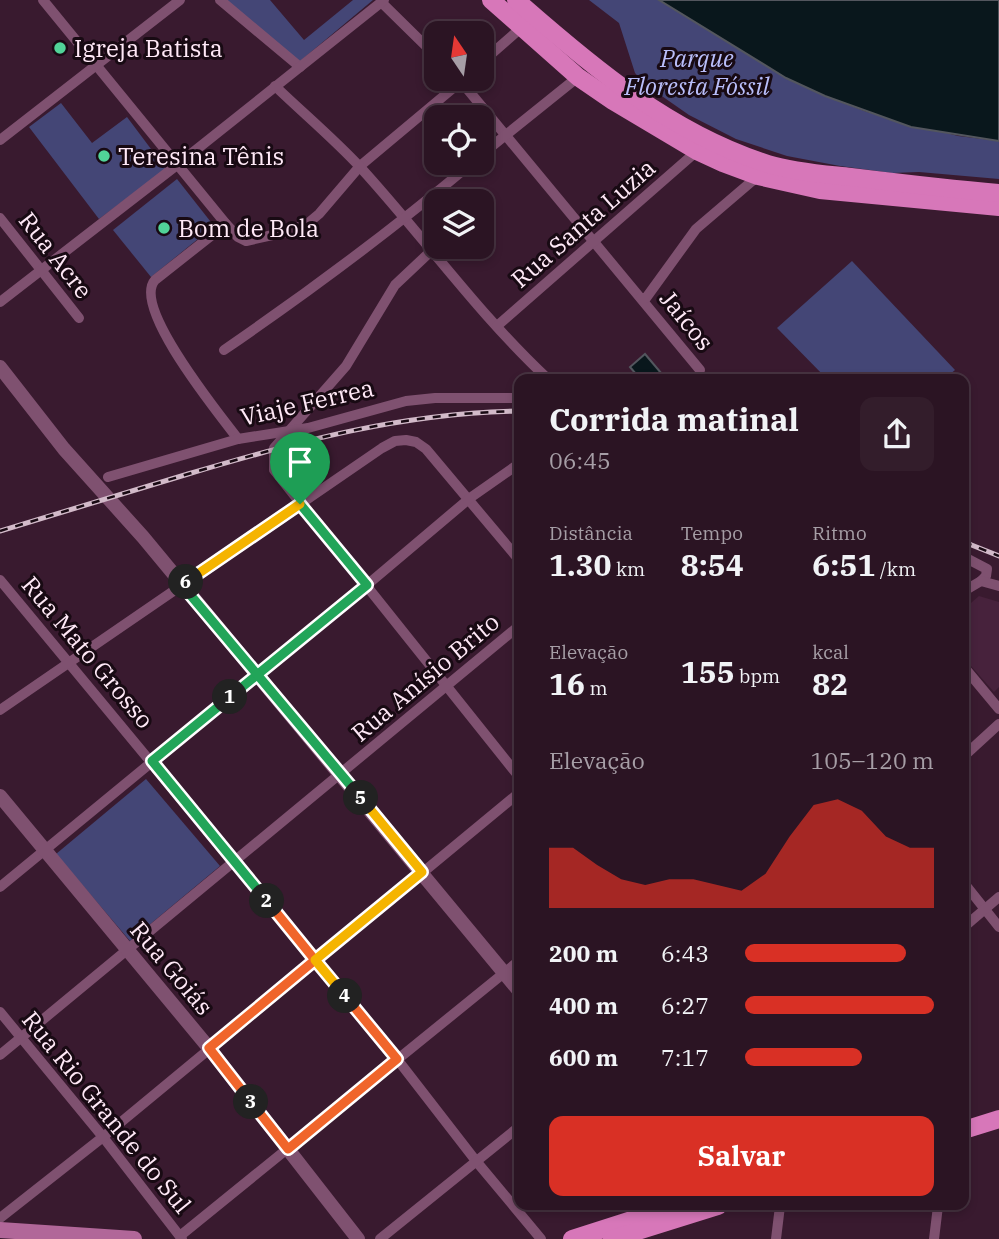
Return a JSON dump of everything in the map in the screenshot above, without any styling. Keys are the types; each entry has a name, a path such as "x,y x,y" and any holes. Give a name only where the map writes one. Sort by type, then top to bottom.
{"main road":[{"path":"491,0 578,77 613,101 697,151 758,176 820,190 960,196 999,193"},
{"path":"516,0 583,58 627,91 663,114 766,164 960,196 999,207"},
{"path":"969,1116 999,1107"},
{"path":"969,1128 999,1119"},
{"path":"572,1239 681,1210"},
{"path":"612,1239 681,1210"},
{"path":"0,1230 134,1239"}],"street":[{"path":"43,0 226,224 237,237 246,241 307,224 319,214 360,166 448,91"},
{"path":"0,140 180,0"},
{"path":"220,0 300,66"},
{"path":"0,302 382,1 424,44"},
{"path":"494,51 522,26"},
{"path":"494,144 578,77"},
{"path":"275,86 360,166 424,243"},
{"name":"Jaícos","path":"470,91 700,370"},
{"name":"Rua Santa Luzia","path":"497,326 697,151"},
{"path":"224,350 405,220 458,175"},
{"path":"641,298 646,298 696,229 758,176"},
{"name":"Rua Acre","path":"0,218 79,318"},
{"path":"226,224 165,272 150,287 150,296 168,342 238,439"},
{"path":"424,258 395,285 346,366 274,448 274,470 514,770"},
{"path":"438,259 543,374"},
{"path":"0,367 64,449 143,537 514,985"},
{"name":"Viaje Ferrea","path":"108,477 238,439 336,422 406,401 435,398 514,398"},
{"path":"0,710 395,442 416,442 426,449 514,553"},
{"path":"0,887 470,498 514,467"},
{"path":"969,560 987,569 986,576 969,588"},
{"name":"Rua Mato Grosso","path":"0,580 397,1059 514,1207"},
{"path":"981,581 999,586"},
{"name":"Rua Anísio Brito","path":"0,1055 514,630"},
{"path":"969,673 999,709"},
{"path":"969,751 999,724"},
{"name":"Rua Goiás","path":"0,796 209,1048 358,1239"},
{"path":"0,1218 103,1137 514,797"},
{"path":"969,889 999,927"},
{"path":"969,923 999,897"},
{"path":"181,1238 514,965"},
{"name":"Rua Rio Grande do Sul","path":"0,1012 103,1137 181,1238"},
{"path":"380,1239 514,1131"},
{"name":"Rua Mato Grosso","path":"517,1210 541,1239"},
{"path":"776,1239 780,1210"},
{"path":"934,1239 938,1210"},
{"path":"0,1230 7,1239"}],"shaded area":[{"path":"659,0 999,0 999,141 911,127 825,96 786,78"},
{"path":"645,354 662,374 636,374 630,367"},
{"path":"979,596 999,602 999,687 994,692 969,664 969,605"}],"green space":[{"path":"225,0 270,0 304,40 353,0 373,0 299,62"},
{"name":"Parque Floresta Fóssil","path":"589,0 659,0 786,78 825,96 867,112 958,136 999,141 999,179 919,172 892,173 840,166 787,156 736,139 689,115 646,85 635,73 619,23"},
{"name":"Teresina Tênis","path":"61,103 92,143 127,117 166,169 99,219 29,127"},
{"name":"Bom de Bola","path":"177,179 214,226 151,277 113,230"},
{"path":"852,261 955,370 950,374 822,374 777,328"},
{"path":"146,779 220,866 130,941 56,854"}],"railway":[{"path":"0,531 311,440 434,417 514,411"},
{"path":"969,544 999,556"}],"place":[{"name":"Igreja Batista","path":"60,48"},
{"name":"Teresina Tênis","path":"104,156"},
{"name":"Bom de Bola","path":"164,228"}],"route":[{"path":"300,504 182,585 257,675 341,774 422,872 315,960 397,1059 288,1149 209,1048 315,960 152,761 257,675 367,585 300,504"}]}
